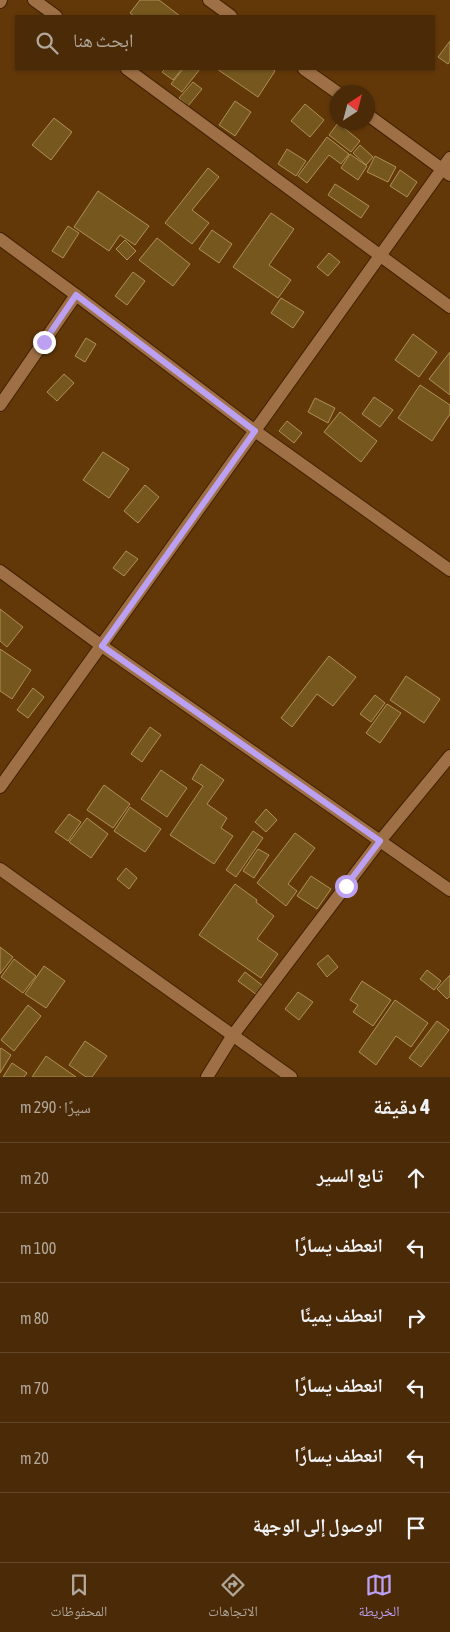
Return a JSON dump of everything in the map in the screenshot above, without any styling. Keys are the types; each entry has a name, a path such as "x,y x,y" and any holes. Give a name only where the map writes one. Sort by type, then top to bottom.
{"street":[{"path":"34,0 55,15"},
{"path":"209,0 230,15"},
{"path":"128,70 450,307"},
{"path":"305,70 330,87"},
{"path":"375,120 446,172"},
{"path":"0,787 380,256 446,172 450,158"},
{"path":"0,239 255,431 450,570"},
{"path":"0,405 76,295"},
{"path":"0,571 102,646 450,890"},
{"path":"207,1077 232,1035 380,841 450,756"},
{"path":"0,868 291,1077"}],"building":[{"path":"140,0 159,0 179,15 133,15 130,13"},
{"path":"450,41 450,61 448,64 438,57"},
{"path":"164,70 181,70 173,80 162,72"},
{"path":"182,70 199,70 182,92 171,84"},
{"path":"218,70 275,71 258,97"},
{"path":"193,82 202,89 188,106 179,98"},
{"path":"235,101 251,112 235,136 219,125"},
{"path":"305,104 324,120 310,137 291,121"},
{"path":"54,118 72,132 51,160 32,145"},
{"path":"333,130 347,130 360,141 351,152 329,135"},
{"path":"327,137 349,154 341,164 329,155 307,183 298,176"},
{"path":"360,145 373,157 366,165 353,153"},
{"path":"287,149 306,161 296,176 278,164"},
{"path":"350,154 367,166 358,180 341,168"},
{"path":"375,156 396,167 388,182 367,172"},
{"path":"208,168 219,177 192,210 209,223 192,244 165,223"},
{"path":"400,170 417,182 407,197 390,186"},
{"path":"335,184 369,206 361,218 328,195"},
{"path":"98,191 149,226 135,245 120,235 109,251 74,227"},
{"path":"271,213 294,229 269,265 291,280 278,298 233,267"},
{"path":"68,226 79,233 63,258 52,251"},
{"path":"212,230 232,244 219,263 199,249"},
{"path":"157,238 190,264 173,286 139,260"},
{"path":"125,240 136,251 127,260 116,249"},
{"path":"329,253 340,262 328,276 317,267"},
{"path":"133,272 145,281 127,305 115,296"},
{"path":"281,298 304,312 293,328 271,313"},
{"path":"413,334 437,352 419,377 395,360"},
{"path":"86,338 96,344 85,362 75,356"},
{"path":"450,352 450,395 429,379"},
{"path":"64,374 74,383 57,401 47,392"},
{"path":"420,385 450,405 450,414 432,441 398,418"},
{"path":"374,397 393,410 380,427 362,414"},
{"path":"315,398 335,408 328,423 308,412"},
{"path":"340,412 377,441 361,462 324,432"},
{"path":"287,421 302,433 294,443 279,431"},
{"path":"103,452 129,469 109,498 83,480"},
{"path":"145,485 159,497 138,523 124,511"},
{"path":"126,551 138,559 124,576 113,568"},
{"path":"0,609 23,627 7,647 0,641"},
{"path":"0,649 31,670 12,699 0,691"},
{"path":"329,656 356,677 333,706 317,694 292,727 281,718"},
{"path":"406,676 440,699 424,723 390,700"},
{"path":"33,688 44,697 28,718 17,710"},
{"path":"375,695 385,703 371,722 360,714"},
{"path":"387,704 401,713 380,743 366,733"},
{"path":"150,727 161,735 142,762 131,754"},
{"path":"201,764 224,780 207,804 227,818 221,828 233,836 214,864 170,835 203,786 192,779"},
{"path":"161,770 187,788 167,817 141,799"},
{"path":"104,785 130,804 113,828 87,810"},
{"path":"130,807 161,829 145,852 114,831"},
{"path":"266,809 277,820 266,832 255,822"},
{"path":"69,814 81,822 68,841 55,832"},
{"path":"87,818 108,834 91,858 69,842"},
{"path":"253,831 263,838 236,877 226,870"},
{"path":"295,833 315,848 288,884 297,891 286,906 257,883"},
{"path":"258,849 269,855 254,878 243,871"},
{"path":"126,868 137,878 129,889 117,879"},
{"path":"311,876 331,889 317,909 297,896"},
{"path":"235,884 257,900 256,902 274,916 257,939 278,954 261,978 199,935"},
{"path":"0,947 13,957 0,974"},
{"path":"328,955 338,967 327,977 317,964"},
{"path":"14,959 36,976 23,993 1,977"},
{"path":"44,966 65,981 46,1008 25,994"},
{"path":"427,970 441,981 434,990 420,979"},
{"path":"245,972 263,986 257,995 238,981"},
{"path":"450,975 450,996 447,999 437,989"},
{"path":"362,981 391,1000 373,1026 353,1012 358,1005 350,1000"},
{"path":"298,992 313,1002 299,1020 285,1009"},
{"path":"395,1000 428,1023 411,1047 396,1036 376,1065 359,1052"},
{"path":"28,1005 41,1016 14,1051 1,1040"},
{"path":"437,1021 449,1030 421,1067 409,1058"},
{"path":"85,1041 107,1056 92,1077 86,1077 69,1065"},
{"path":"1,1048 11,1055 0,1073 0,1050"},
{"path":"46,1056 76,1077 32,1077"},
{"path":"12,1063 27,1073 24,1077 3,1077"}],"route":[{"path":"44,342 76,295 255,431 102,646 380,841 346,886"}]}
